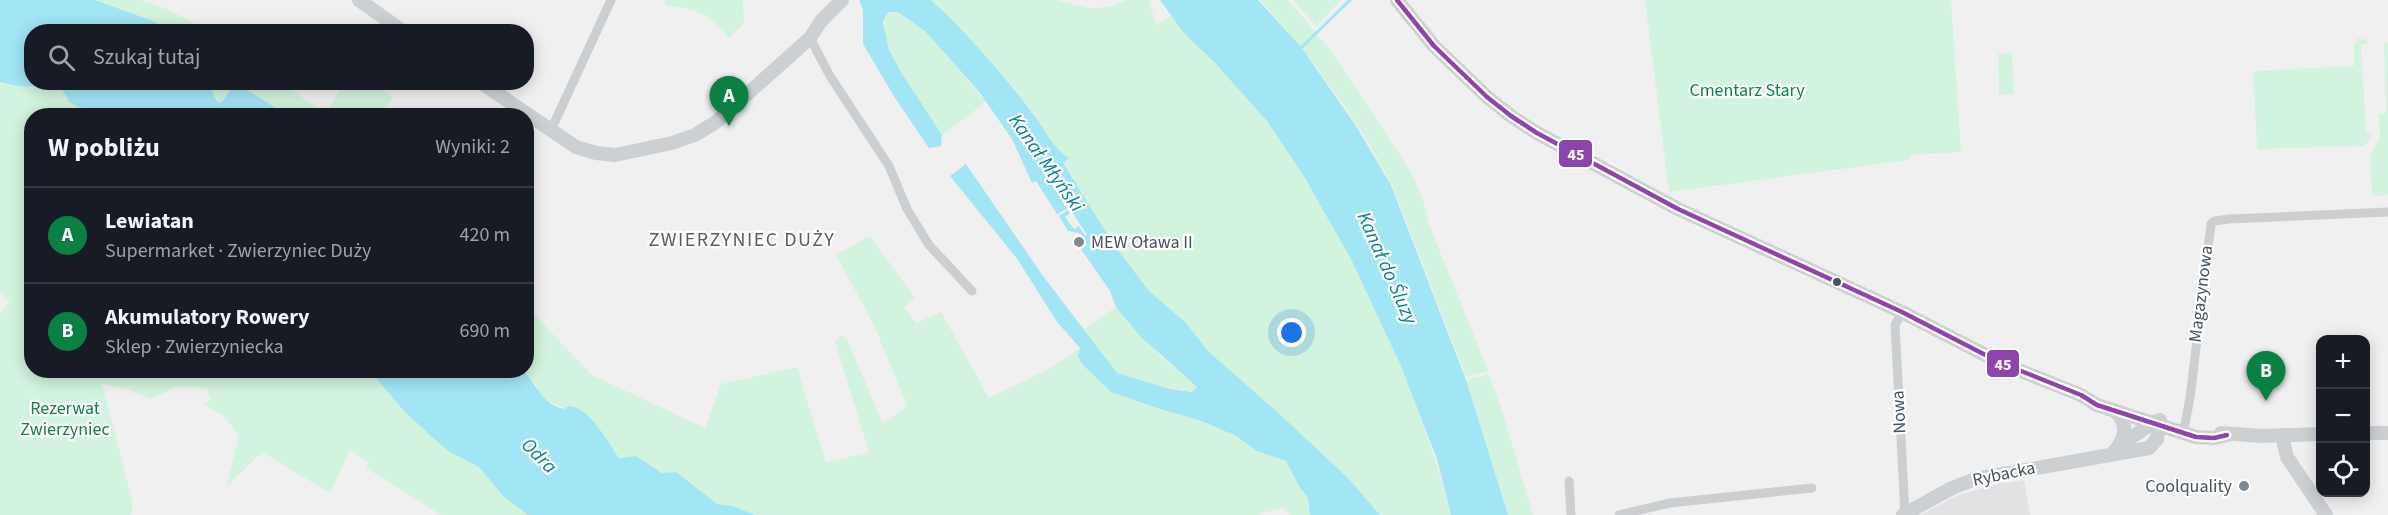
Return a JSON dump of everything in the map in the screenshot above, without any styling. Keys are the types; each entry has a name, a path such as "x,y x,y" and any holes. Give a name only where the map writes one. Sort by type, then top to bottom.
{"street":[{"path":"359,0 393,24"},
{"path":"551,130 611,0"},
{"path":"534,119 576,147 596,153 615,155 672,143 694,135 716,122 810,38 826,15 842,0"},
{"path":"1397,0 1434,46 1487,98 1537,133 1678,209 1902,312 2001,363 2081,395 2116,412 2183,429 2227,435 2316,434"},
{"path":"810,38 830,76 889,166 907,209 929,245 972,291"},
{"path":"492,90 518,108"},
{"name":"Magazynowa","path":"2183,429 2211,224 2218,220 2229,219 2388,212"},
{"name":"Nowa","path":"1902,312 1895,325 1904,514"},
{"path":"2081,395 2100,397 2158,423"},
{"path":"2116,412 2124,424 2123,438 2116,449"},
{"name":"Rybacka","path":"1904,514 1952,488 1975,479 2116,449 2158,423"},
{"path":"2370,433 2388,433"},
{"path":"2282,436 2287,457 2326,515"},
{"path":"1569,481 1570,515"},
{"path":"1619,515 1670,503 1812,488"}],"shaded area":[{"path":"2024,480 2030,515 1921,515 1956,496 1997,484"}],"green space":[{"path":"95,0 137,0 155,4 194,24 158,24"},
{"path":"666,0 743,0 744,23 729,38 708,17 693,10 664,5"},
{"path":"931,0 1057,0 1088,8 1111,7 1126,0 1149,0 1156,25 1172,15 1186,34 1264,117 1327,215 1353,263 1399,361 1419,412 1451,515 1380,515 1348,478 1209,352 1185,322 1149,291 1114,245 1062,163 1068,158 1053,144 1034,114 998,69"},
{"path":"1260,0 1288,0 1333,53 1411,172 1422,197 1430,227 1488,371 1466,377 1392,185 1364,136 1332,88"},
{"path":"1293,0 1341,0 1316,26"},
{"name":"Cmentarz Stary","path":"1645,0 1951,0 1961,152 1911,155 1908,160 1669,192"},
{"path":"888,12 898,12 926,32 986,102 942,135 893,58 885,26"},
{"path":"2358,38 2367,40 2368,44 2361,45 2366,134 2371,134 2370,141 2362,146 2257,149 2253,71 2354,66 2354,46"},
{"path":"2384,43 2388,43 2388,195 2372,196 2370,154 2380,138 2379,114 2386,113"},
{"path":"2012,53 2014,94 1999,95 1998,54"},
{"name":"Rezerwat Zwierzyniec","path":"0,82 24,87 24,90 61,90 70,103 81,108 24,108 24,378 376,378 403,410 479,467 503,496 528,515 441,515 366,468 369,463 350,450 330,493 262,452 226,487 239,436 223,415 203,404 210,400 207,388 176,387 152,399 102,383 133,504 131,515 0,515 0,314 10,301 0,291"},
{"path":"212,90 230,90 223,101 217,103"},
{"path":"248,90 292,90 317,108 276,108"},
{"path":"341,90 382,90 393,97 386,108 329,108"},
{"path":"870,236 915,298 904,308 916,323 941,312 989,398 1045,371 1080,348 1082,364 1111,392 1199,420 1236,436 1257,451 1286,461 1308,498 1310,515 1290,515 1283,508 1260,515 755,515 733,506 717,504 676,472 662,473 636,456 619,458 598,426 543,398 530,378 534,378 534,314 592,375 705,428 721,384 797,367 826,463 869,452 835,342 840,336 846,337 883,424 907,406 874,325 836,255"},
{"path":"1116,307 1160,356 1197,387 1197,390 1182,390 1156,385 1115,371 1084,329"},
{"path":"1489,374 1533,515 1508,515 1507,512 1466,380"}],"water":[{"path":"0,0 95,0 158,24 24,24 24,87 0,82"},
{"name":"Kanał Młyński","path":"859,0 931,0 945,13 998,70 1054,144 1069,158 1063,163 1114,245 1149,291 1185,322 1209,352 1348,478 1380,515 1310,515 1308,498 1286,461 1257,451 1236,436 1199,420 1111,392 1082,364 1078,356 1080,348 1057,322 1018,260 950,176 966,164 1043,276 1117,373 1170,389 1192,392 1197,387 1141,337 1116,307 1110,291 1081,249 1087,245 1080,233 1068,231 1059,216 1068,210 1070,213 1065,217 1074,229 1079,226 1085,236 1087,235 1047,174 1045,173 1067,209 1057,214 1036,181 1032,183 1012,139 980,93 926,32 898,12 888,12 883,22 889,50 942,135 941,146 929,148 895,98 863,44 863,10"},
{"name":"Kanał do Śluzy","path":"1160,0 1258,0 1301,47 1356,126 1391,185 1466,380 1508,515 1451,515 1437,459 1401,366 1351,259 1305,178 1267,121 1216,64 1184,33"},
{"path":"61,90 212,90 218,103 223,101 230,90 248,90 276,108 81,108 70,103"},
{"name":"Odra","path":"376,378 529,378 541,394 557,407 576,408 590,418 619,458 636,456 662,473 676,472 717,504 733,506 755,515 528,515 503,496 479,467 450,452 403,410"}],"waterway":[{"path":"1300,49 1350,0"}],"transit line":[{"name":"45","path":"1397,0 1434,46 1487,97 1511,116 1537,133 1678,209 1902,312 2001,363 2081,395 2097,405 2196,437 2214,438 2227,435"}],"place":[{"name":"Lewiatan","path":"729,126"},
{"name":"MEW Oława II","path":"1079,242"},
{"name":"Akumulatory Rowery","path":"2266,401"},
{"name":"Coolquality","path":"2244,486"}],"district":[{"name":"ZWIERZYNIEC DUŻY","path":"742,240"}]}
